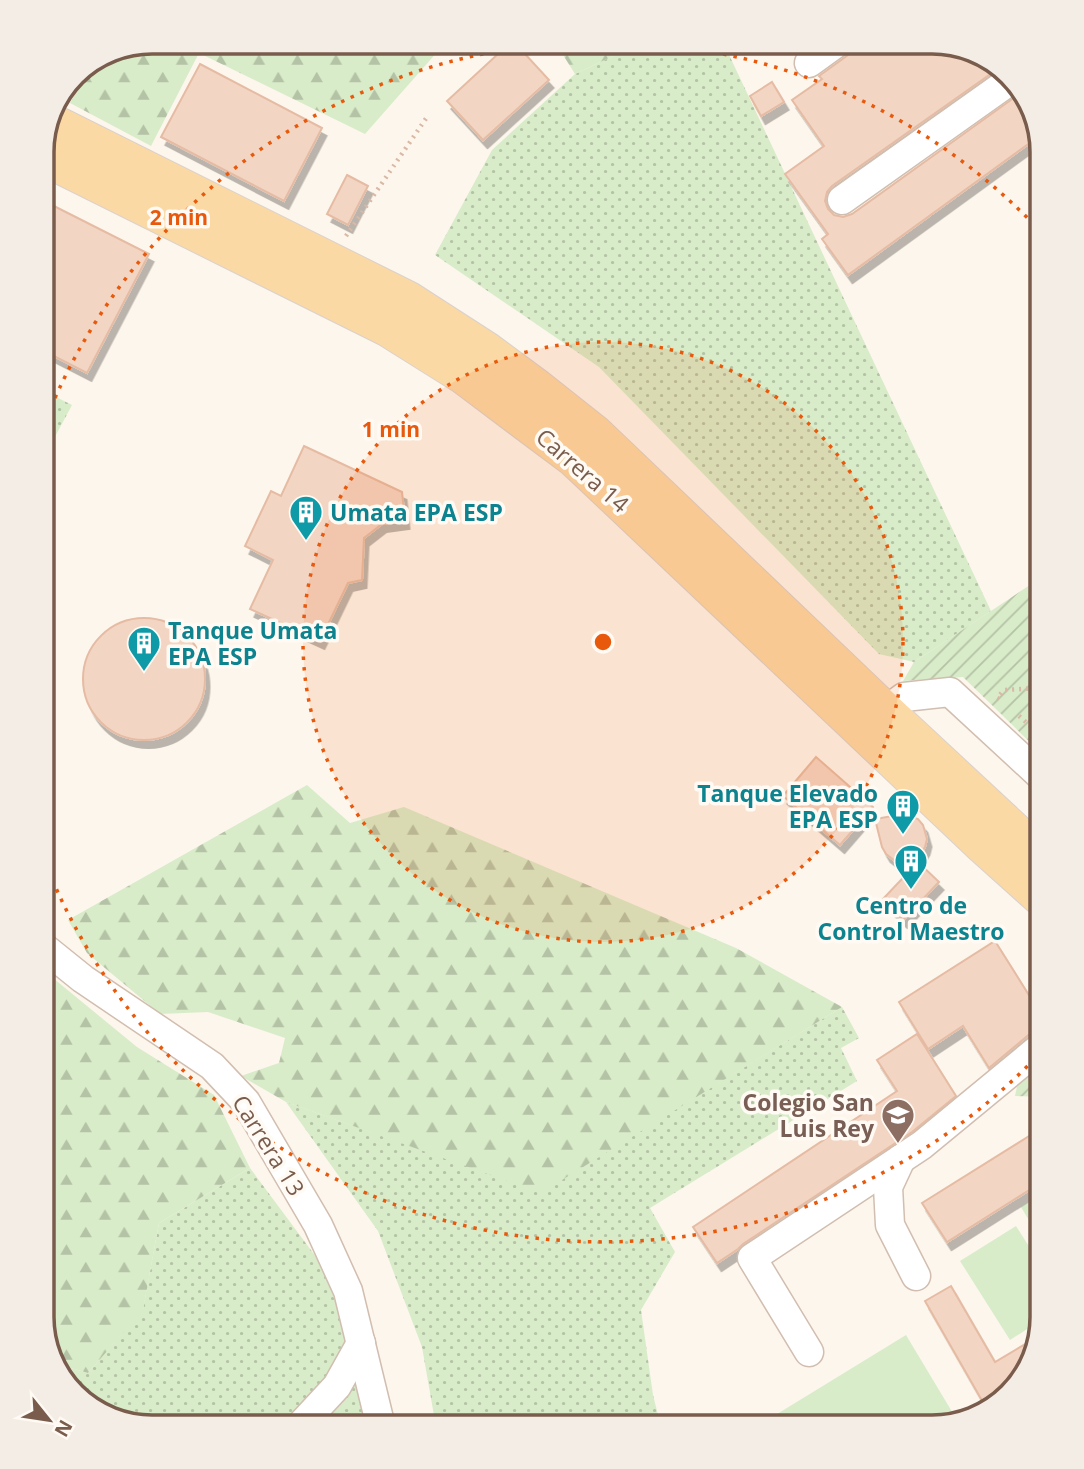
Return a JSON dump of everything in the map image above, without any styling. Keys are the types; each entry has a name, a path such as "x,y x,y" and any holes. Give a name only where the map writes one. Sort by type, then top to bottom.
{"main road":[{"name":"Carrera 14","path":"58,126 408,300 487,351 595,434 1030,846"},
{"name":"Carrera 14","path":"54,162 388,328 463,375 516,413 575,459 1030,887"}],"street":[{"path":"809,63 821,54"},
{"path":"842,200 1003,85"},
{"path":"885,710 904,697 950,692 1030,766"},
{"name":"Carrera 13","path":"54,956 83,979 212,1066 246,1102 318,1225 348,1290 378,1415"},
{"path":"808,1352 752,1258 922,1145 1030,1056"},
{"path":"901,1159 888,1187 890,1225 916,1276"},
{"path":"310,1415 337,1386 361,1343"}],"path":[{"path":"330,260 427,117"},
{"path":"1006,706 997,698 1004,690 1030,689"},
{"path":"1015,713 1030,726"}],"green space":[{"path":"152,54 198,54 151,146 70,103 87,78 114,62"},
{"path":"201,54 435,54 365,134"},
{"path":"562,54 618,54 575,74"},
{"path":"618,54 729,54 991,611 914,662 879,654 599,367 435,255 492,150 575,74"},
{"path":"54,396 72,405 54,439"},
{"path":"1030,585 1030,742 963,677 903,681 914,662"},
{"path":"307,785 350,823 404,807 736,948 842,1007 541,1193 286,1102 241,1076 279,1063 285,1038 208,1012 160,1014 87,953 68,920"},
{"path":"54,979 137,1047 214,1095 250,1168 159,1223 143,1310 88,1373 68,1367 55,1330"},
{"path":"842,1007 859,1038 841,1048 857,1081 650,1208 675,1252 641,1310 658,1415 434,1415 422,1347 378,1231 286,1102 541,1192"},
{"path":"1030,1068 1030,1097 1015,1096 1019,1077"},
{"path":"250,1168 325,1269 368,1415 145,1415 120,1410 103,1402 92,1395 68,1367 88,1373 143,1309 159,1223"},
{"path":"1030,1201 1030,1222 1021,1207"},
{"path":"1016,1226 1030,1248 1029,1328 1010,1340 960,1261"},
{"path":"906,1335 952,1412 932,1415 776,1415"}],"building":[{"path":"498,54 525,54 549,80 483,140 447,101"},
{"path":"939,54 970,62 991,74 832,186 825,201 834,215 843,217 852,214 1014,98 1022,114 1029,143 848,275 822,239 828,234 785,174 824,146 792,100 822,79 819,76 848,55"},
{"path":"200,64 322,128 284,201 161,137"},
{"path":"772,82 784,102 761,116 750,96"},
{"path":"347,175 368,186 348,225 327,214"},
{"path":"54,206 149,254 87,373 54,356"},
{"name":"Umata EPA ESP","path":"304,446 402,492 405,521 382,524 364,538 362,580 348,583 320,641 250,609 273,560 245,546 271,491 281,496"},
{"name":"Tanque Umata EPA ESP","path":"144,618 167,623 187,636 200,656 205,679 200,702 187,722 167,735 144,740 121,735 101,722 88,702 83,679 88,656 101,636 121,623"},
{"path":"816,757 873,807 840,845 783,796"},
{"name":"Tanque Elevado EPA ESP","path":"904,814 918,819 927,839 909,872 886,854 875,819"},
{"name":"Centro de Control Maestro","path":"918,862 939,882 903,920 882,900"},
{"path":"995,941 1030,997 1030,1034 989,1068 963,1026 928,1049 899,1002"},
{"path":"917,1034 956,1096 912,1132 717,1263 693,1227 897,1091 877,1060"},
{"path":"1030,1136 1030,1190 947,1242 922,1203"},
{"path":"951,1286 995,1362 1025,1344 1010,1377 992,1395 982,1401 925,1301"}],"place":[{"name":"Umata EPA ESP","path":"306,542"},
{"name":"Tanque Umata EPA ESP","path":"144,673"},
{"name":"Tanque Elevado EPA ESP","path":"903,836"},
{"name":"Centro de Control Maestro","path":"911,891"},
{"name":"Colegio San Luis Rey","path":"898,1145"}]}
